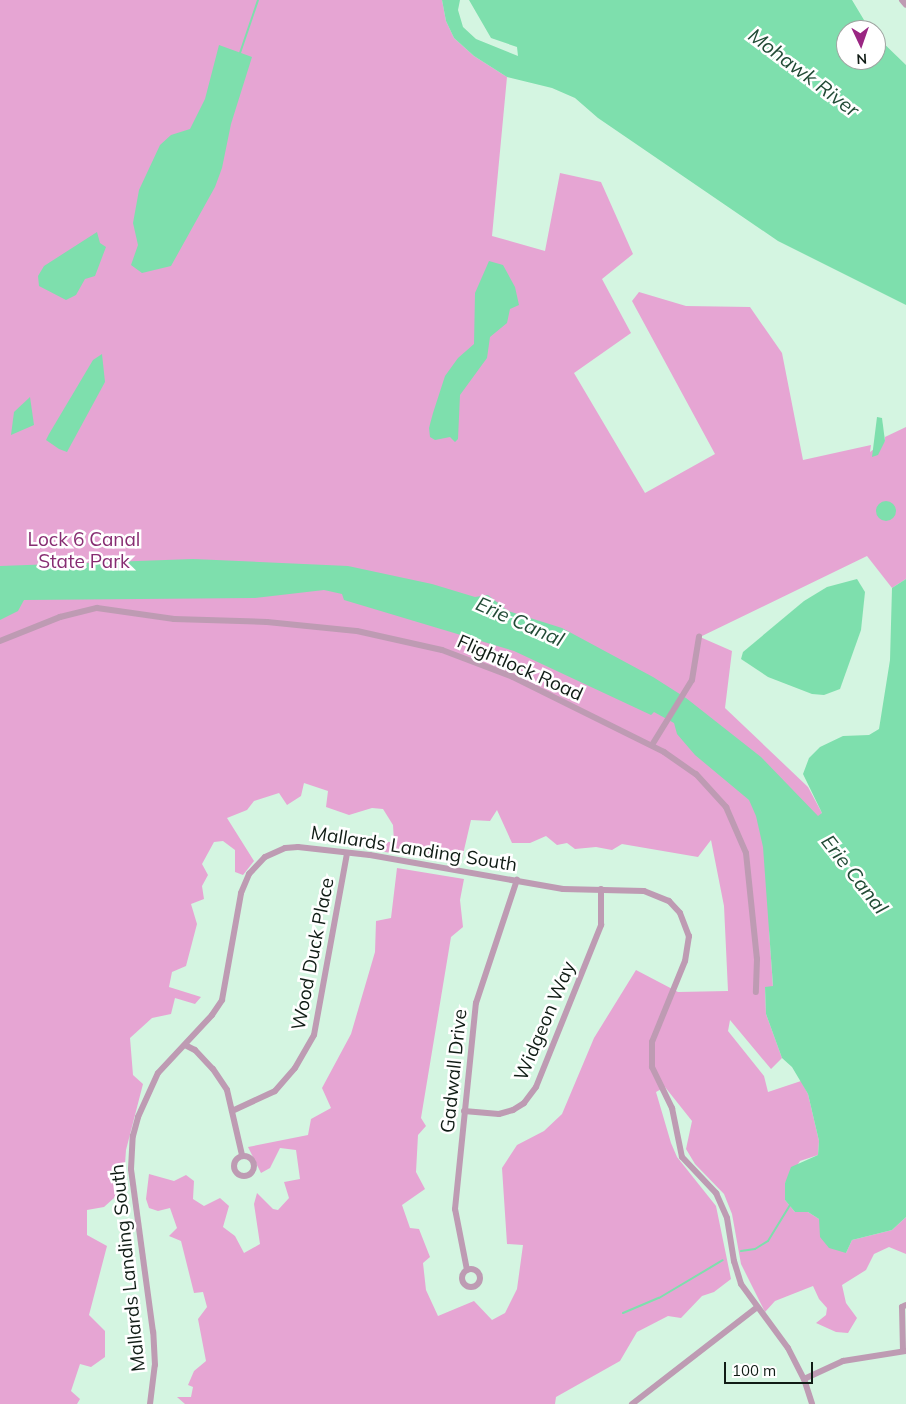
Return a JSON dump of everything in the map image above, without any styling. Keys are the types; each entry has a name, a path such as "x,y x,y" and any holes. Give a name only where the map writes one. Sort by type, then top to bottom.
{"street":[{"path":"902,0 906,5"},
{"name":"Flightlock Road","path":"0,641 60,617 98,608 174,619 267,622 357,631 470,658 652,745 696,774 726,807 741,836 751,893 756,992"},
{"path":"652,745 684,694 696,667 699,637"},
{"name":"Mallards Landing South","path":"150,1404 155,1365 153,1332 132,1184 133,1136 151,1084 222,1000 241,893 255,866 265,857 285,848 370,855 563,889 644,890 669,901 680,913 689,936 685,961 652,1042 652,1067 672,1108 682,1157 716,1193 727,1218 734,1260 741,1284 756,1308 788,1348 804,1379 812,1404"},
{"name":"Wood Duck Place","path":"232,1111 275,1091 295,1068 314,1035 347,854"},
{"name":"Gadwall Drive","path":"467,1270 455,1209 476,1003 517,880"},
{"name":"Widgeon Way","path":"464,1111 499,1114 513,1110 524,1103 536,1087 600,925 601,889"},
{"path":"185,1045 195,1050 221,1080 232,1111 242,1156"},
{"path":"804,1379 843,1361 904,1351 902,1307 906,1305"},
{"path":"632,1404 756,1308"}],"green space":[{"name":"Lock 6 Canal State Park","path":"0,0 442,0 446,21 454,38 474,56 507,77 492,236 545,251 560,173 601,182 633,254 602,279 631,333 574,373 645,493 715,454 632,301 639,292 686,306 750,307 782,353 803,460 871,445 870,452 885,441 885,437 906,427 906,579 892,588 867,556 700,637 732,651 725,708 808,787 822,813 769,929 773,987 765,987 766,1014 782,1058 771,1069 730,1020 728,1031 764,1076 768,1092 801,1081 808,1094 819,1141 818,1155 800,1161 785,1183 785,1200 795,1212 808,1212 819,1219 846,1253 852,1240 892,1230 906,1217 906,1254 889,1247 874,1254 866,1270 842,1285 846,1303 857,1318 848,1333 836,1332 816,1323 826,1315 827,1308 819,1299 813,1286 775,1301 765,1312 741,1264 732,1214 724,1194 695,1164 686,1149 692,1121 665,1087 656,1092 671,1143 677,1157 716,1206 731,1279 714,1292 702,1296 681,1318 668,1316 637,1332 620,1361 556,1397 555,1404 185,1404 177,1397 191,1397 193,1387 188,1385 194,1371 206,1361 198,1319 207,1307 203,1292 194,1293 181,1241 169,1236 177,1228 170,1208 158,1211 149,1208 146,1199 149,1174 174,1181 186,1175 194,1181 193,1199 204,1206 220,1198 229,1206 223,1227 235,1236 244,1253 260,1244 254,1204 257,1193 273,1209 278,1210 289,1198 284,1182 300,1179 296,1150 280,1148 270,1168 261,1173 248,1147 308,1135 311,1119 331,1108 322,1088 351,1034 375,952 376,921 391,918 397,868 464,879 460,900 463,927 451,937 421,1118 426,1126 418,1135 416,1172 425,1189 402,1205 410,1228 419,1229 430,1257 423,1263 426,1290 438,1316 474,1301 492,1320 505,1313 517,1289 523,1245 507,1244 502,1168 517,1145 544,1131 562,1114 594,1038 636,970 678,992 728,991 724,906 711,840 698,857 622,844 612,850 596,847 575,849 567,843 557,845 546,836 530,843 512,843 497,810 490,821 471,820 461,863 428,859 379,851 385,842 394,842 393,825 383,809 372,808 349,815 326,807 328,791 304,783 301,796 287,805 279,793 254,801 247,810 227,818 254,861 243,875 235,872 235,850 223,841 214,842 202,864 208,875 202,886 204,899 191,904 197,924 186,966 172,972 169,987 201,997 195,1004 175,998 171,1014 152,1018 130,1038 133,1075 143,1084 126,1150 124,1178 114,1198 104,1207 87,1210 87,1235 107,1246 89,1315 105,1331 105,1357 91,1367 80,1364 71,1391 80,1399 77,1404 0,1404"}],"water":[{"name":"Mohawk River","path":"442,0 460,0 458,10 463,27 476,39 518,56 517,47 491,38 469,0 852,0 864,20 836,20 836,70 886,70 886,46 906,65 906,305 778,241 598,118 575,98 552,88 507,77 474,56 454,38 446,21"},
{"path":"219,45 252,57 231,124 222,168 215,187 171,266 142,273 131,265 138,245 133,223 139,190 160,145 171,135 190,129 205,99"},
{"path":"97,232 100,243 106,247 95,276 85,279 76,295 66,300 39,286 38,276 44,266"},
{"path":"489,261 503,265 515,287 519,305 510,309 507,323 490,337 487,358 460,395 458,439 455,442 450,437 435,440 430,437 429,428 433,413 445,376 458,358 474,344 475,293"},
{"path":"102,354 105,382 67,452 59,449 46,440 93,360"},
{"path":"30,397 34,425 11,435 14,412"},
{"path":"877,417 882,418 885,441 878,455 872,457"},
{"path":"886,501 893,504 896,511 893,518 886,521 879,518 876,511 879,504"},
{"name":"Erie Canal","path":"193,559 348,566 432,584 475,597 488,595 508,611 562,628 653,677 686,698 761,757 818,816 822,813 803,774 809,758 820,747 843,736 869,735 879,729 890,660 892,588 906,579 906,1217 892,1230 852,1240 846,1253 829,1248 820,1237 819,1219 808,1212 795,1212 785,1200 785,1183 791,1167 818,1155 819,1141 808,1094 792,1067 782,1058 766,1014 765,987 773,986 763,847 756,816 749,800 695,755 677,734 674,723 654,712 651,715 514,651 344,600 342,594 324,590 255,598 24,600 18,611 0,620 0,566"},
{"path":"857,579 865,592 861,630 840,689 824,695 812,694 768,677 741,659 743,652 804,601 827,587"}],"waterway":[{"path":"240,53 258,0"},
{"path":"741,1251 755,1249 768,1241 790,1205"},
{"path":"623,1313 659,1298 723,1260"}]}
